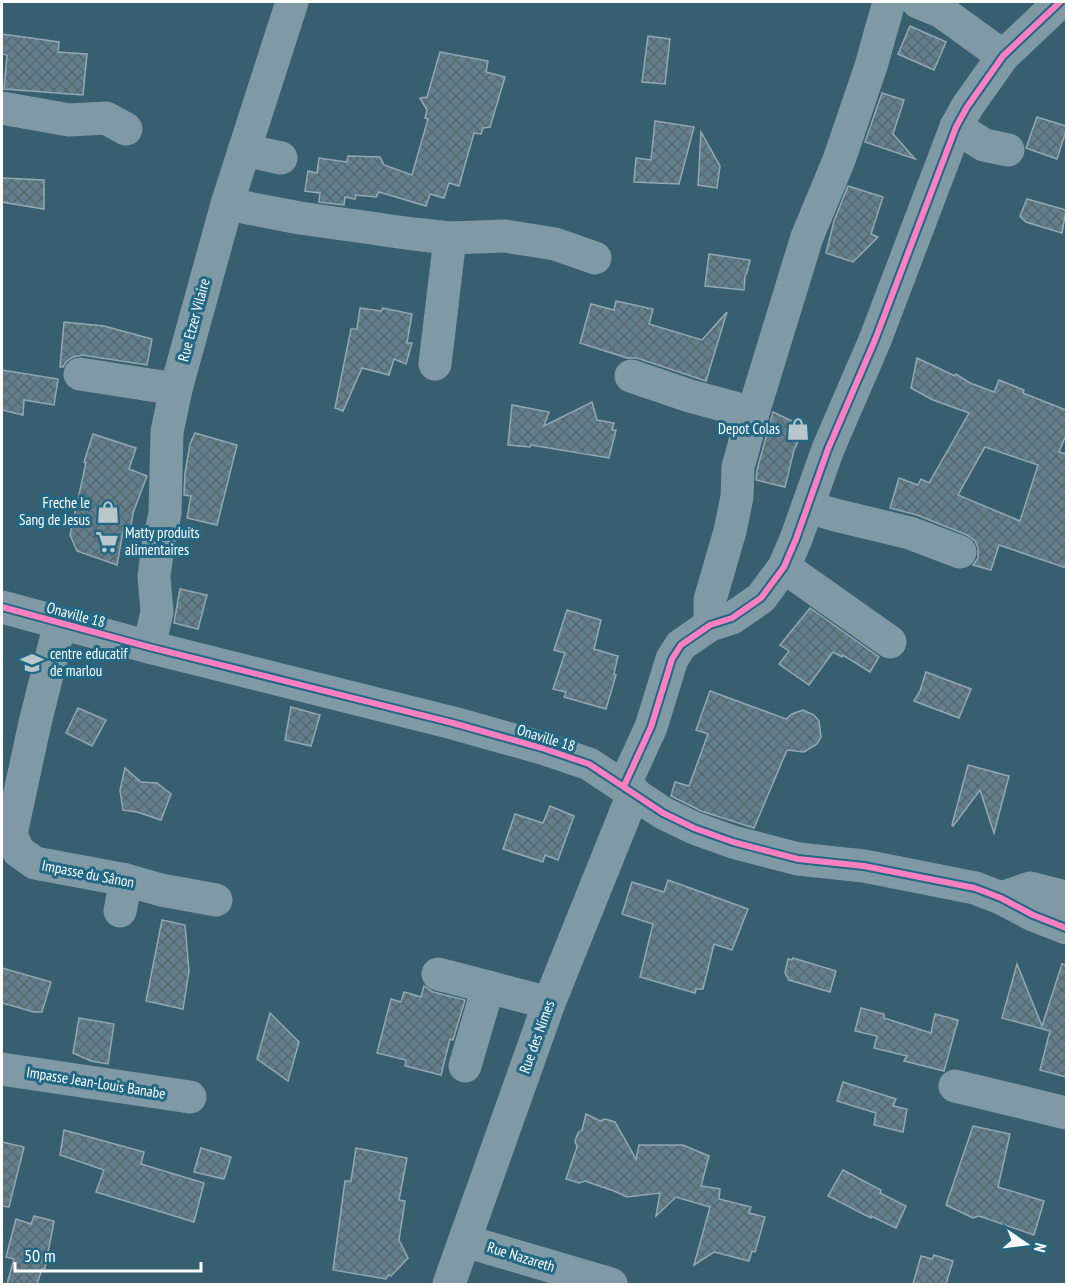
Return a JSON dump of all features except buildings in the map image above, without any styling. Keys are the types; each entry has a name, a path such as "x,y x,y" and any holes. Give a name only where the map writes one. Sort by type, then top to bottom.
{"street":[{"name":"Rue Etzer Vilaire","path":"149,648 157,612 154,576 165,514 167,432 176,389 227,204 292,2"},
{"path":"710,625 710,600 730,531 737,497 738,467 753,413 807,237 838,160 871,66 889,2"},
{"path":"918,2 942,12 1003,56"},
{"name":"Rue des Nimes","path":"449,1284 549,1003 651,728 672,659 681,645 710,625 732,618 761,598 784,567 828,449 875,340 956,127 967,107 1003,56 1060,2"},
{"path":"2,108 18,109 46,117 69,120 106,118 126,129"},
{"path":"956,127 984,145 1008,150"},
{"path":"244,150 281,158"},
{"path":"227,204 300,218 450,238 506,236 555,244 595,258"},
{"path":"435,364 450,238"},
{"path":"80,374 176,389"},
{"path":"630,376 690,396 753,413"},
{"path":"808,507 910,533 960,552"},
{"path":"784,567 890,642"},
{"name":"Onaville 18","path":"2,607 149,648 453,723 542,748 589,764 663,813 694,828 733,842 798,859 864,866 975,888 1066,928"},
{"name":"Impasse du Sânon","path":"60,622 11,834 18,851 35,863 123,895 161,890 216,900"},
{"path":"1001,898 1030,888 1066,897"},
{"path":"438,974 549,1003"},
{"path":"465,1066 488,987"},
{"name":"Impasse Jean-Louis Banabe","path":"2,1069 190,1097"},
{"path":"955,1086 1066,1113"},
{"name":"Rue Nazareth","path":"465,1240 611,1284"}],"cycle path":[{"path":"624,786 651,727 672,659 681,645 710,625 732,618 761,598 784,567 828,449 875,340 956,127 967,107 1003,56 1060,2"},
{"path":"2,607 542,748 589,764 663,813 694,828 733,842 798,859 864,866 975,888 1066,928"}],"place":[{"name":"Depot Colas","path":"798,429"},
{"name":"Freche le Sang de Jesus","path":"108,512"},
{"name":"Matty produits alimentaires","path":"107,542"},
{"name":"centre educatif de marlou","path":"32,663"}]}
